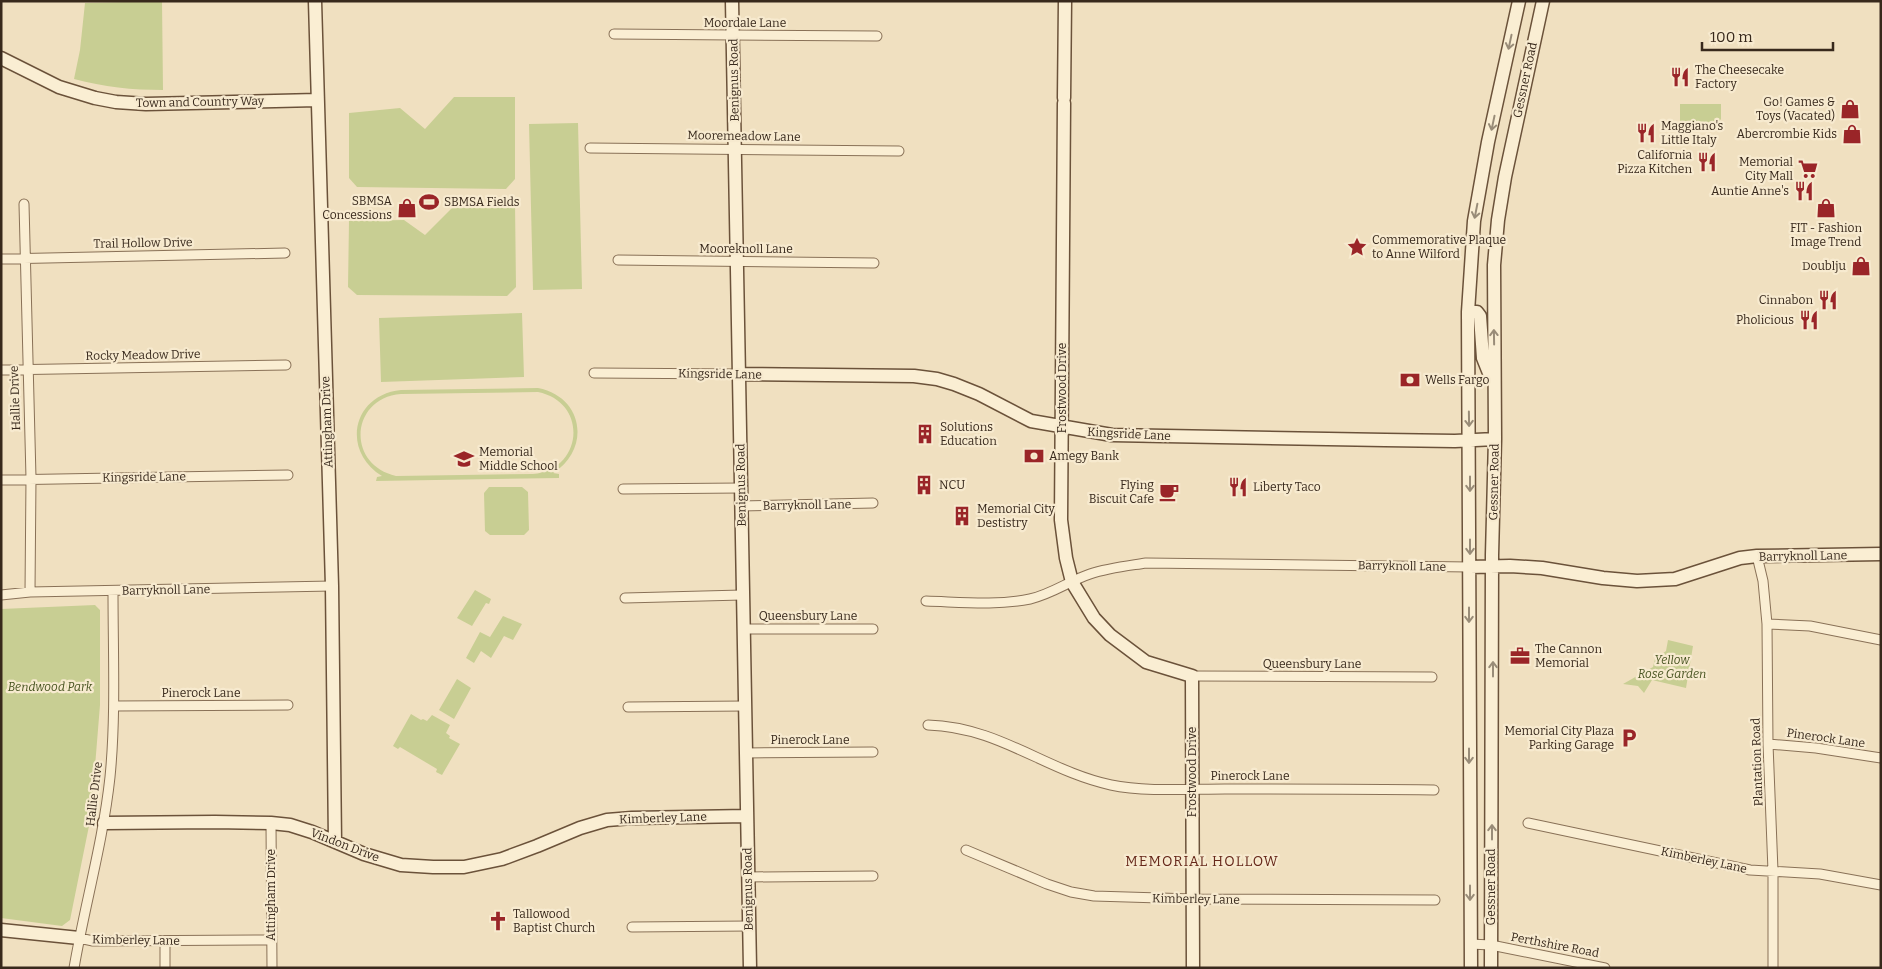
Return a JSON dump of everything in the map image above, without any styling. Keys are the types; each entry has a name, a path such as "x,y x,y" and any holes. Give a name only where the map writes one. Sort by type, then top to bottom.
{"street":[{"name":"Attingham Drive","path":"315,1 332,586 335,842"},
{"name":"Benignus Road","path":"732,1 750,968"},
{"name":"Frostwood Drive","path":"1065,1 1061,520 1066,558 1072,582 1094,618 1110,635 1127,650 1146,662 1192,676 1193,968"},
{"name":"Gessner Road","path":"1471,968 1468,312 1474,222 1488,142 1518,1"},
{"name":"Gessner Road","path":"1491,968 1495,439 1494,265 1498,220 1511,144 1543,1"},
{"name":"Moordale Lane","path":"614,34 877,36"},
{"name":"Town and Country Way","path":"1,58 59,87 116,102 164,104 317,100"},
{"name":"Mooremeadow Lane","path":"590,148 899,151"},
{"name":"Hallie Drive","path":"24,204 31,478 30,592"},
{"name":"Trail Hollow Drive","path":"1,259 24,257 285,253"},
{"name":"Mooreknoll Lane","path":"618,260 874,263"},
{"path":"1468,312 1477,312 1480,316 1483,358 1494,384"},
{"name":"Rocky Meadow Drive","path":"1,370 286,365"},
{"name":"Kingsride Lane","path":"594,373 914,376 937,379 979,394 1031,421 1112,435 1384,440 1495,439"},
{"name":"Kingsride Lane","path":"1,480 288,474"},
{"path":"623,489 741,488"},
{"name":"Barryknoll Lane","path":"741,506 873,503"},
{"name":"Barryknoll Lane","path":"926,601 998,602 1028,599 1052,593 1089,574 1116,567 1146,563 1510,566 1542,568 1603,578 1637,581 1674,579 1740,558 1757,556 1881,554"},
{"name":"Plantation Road","path":"1757,556 1763,581 1767,624 1768,744 1773,871 1773,968"},
{"name":"Barryknoll Lane","path":"1,595 30,592 332,586"},
{"name":"Hallie Drive","path":"74,968 100,845 110,777 114,706 113,591"},
{"path":"625,598 742,595"},
{"path":"1767,624 1819,627 1881,640"},
{"name":"Queensbury Lane","path":"743,629 873,629"},
{"name":"Queensbury Lane","path":"1192,676 1432,677"},
{"name":"Pinerock Lane","path":"114,706 288,705"},
{"path":"628,707 745,706"},
{"name":"Pinerock Lane","path":"928,725 948,725 979,733 1010,744 1088,779 1112,785 1192,789 1434,790"},
{"path":"1469,736 1492,737"},
{"name":"Pinerock Lane","path":"1768,744 1816,748 1881,758"},
{"name":"Pinerock Lane","path":"746,753 873,752"},
{"name":"Kimberley Lane","path":"580,828 607,820 632,818 747,816"},
{"name":"Vindon Drive","path":"104,823 271,823 290,825 364,854 401,864 433,867 464,867 502,859 580,828"},
{"name":"Attingham Drive","path":"271,823 272,968"},
{"name":"Kimberley Lane","path":"1528,823 1750,870 1820,874 1881,885"},
{"name":"Kimberley Lane","path":"966,850 1071,892 1119,898 1435,900"},
{"path":"748,876 873,876"},
{"path":"632,927 749,926"},
{"name":"Kimberley Lane","path":"1,930 93,941 272,940"},
{"path":"165,941 165,968"},
{"name":"Perthshire Road","path":"1470,944 1491,945 1605,968"}],"green space":[{"path":"162,1 163,90 118,88 74,79 80,50 85,3"},
{"path":"454,97 515,97 515,179 506,189 357,187 349,178 349,113 400,108 425,129"},
{"path":"1680,104 1721,104 1721,119 1715,129 1680,130"},
{"path":"578,123 582,289 533,290 529,124"},
{"path":"456,204 515,204 516,287 507,296 357,295 348,287 349,221 404,220 425,235"},
{"path":"522,313 524,377 381,382 379,318"},
{"path":"538,388 553,393 565,402 573,413 577,425 577,438 573,451 565,463 553,473 559,474 559,478 376,481 377,477 382,476 369,465 361,453 357,439 358,426 363,413 372,402 384,394 401,390","holes":["538,392 554,398 565,408 572,421 573,435 570,448 562,460 550,469 533,474 396,476 380,469 369,459 362,446 361,432 364,419 372,407 384,398 401,394"]},
{"path":"489,487 522,487 528,492 529,530 524,535 490,535 485,531 484,493"},
{"path":"475,590 491,599 489,604 486,603 472,626 457,618"},
{"name":"Bendwood Park","path":"95,605 100,610 100,705 91,816 70,920 62,926 1,918 1,609"},
{"path":"503,616 522,624 513,640 504,636 491,658 481,651 474,663 466,658 480,632 490,637"},
{"name":"Yellow Rose Garden","path":"1668,640 1693,646 1686,688 1652,680 1644,693 1638,686 1623,684 1653,667 1655,659 1666,651"},
{"path":"457,679 471,688 454,719 439,710"},
{"path":"411,714 427,721 432,715 450,725 446,733 450,736 449,738 460,744 442,775 436,772 437,769 400,747 398,749 393,746"}],"place":[{"name":"The Cheesecake Factory","path":"1680,77"},
{"name":"Go! Games & Toys (Vacated)","path":"1850,109"},
{"name":"Maggiano's Little Italy","path":"1646,133"},
{"name":"Abercrombie Kids","path":"1852,134"},
{"name":"California Pizza Kitchen","path":"1707,162"},
{"name":"Memorial City Mall","path":"1808,169"},
{"name":"Auntie Anne's","path":"1804,191"},
{"name":"SBMSA Fields","path":"429,202"},
{"name":"SBMSA Concessions","path":"407,208"},
{"name":"FIT - Fashion Image Trend","path":"1826,208"},
{"name":"Commemorative Plaque to Anne Wilford","path":"1357,247"},
{"name":"Doublju","path":"1861,266"},
{"name":"Cinnabon","path":"1828,300"},
{"name":"Pholicious","path":"1809,320"},
{"name":"Wells Fargo","path":"1410,380"},
{"name":"Solutions Education","path":"925,434"},
{"name":"Amegy Bank","path":"1034,456"},
{"name":"Memorial Middle School","path":"464,459"},
{"name":"NCU","path":"924,485"},
{"name":"Liberty Taco","path":"1238,487"},
{"name":"Flying Biscuit Cafe","path":"1169,492"},
{"name":"Memorial City Destistry","path":"962,516"},
{"name":"The Cannon Memorial","path":"1520,656"},
{"name":"Memorial City Plaza Parking Garage","path":"1629,738"},
{"name":"Tallowood Baptist Church","path":"498,921"}],"district":[{"name":"MEMORIAL HOLLOW","path":"1202,861"}]}
